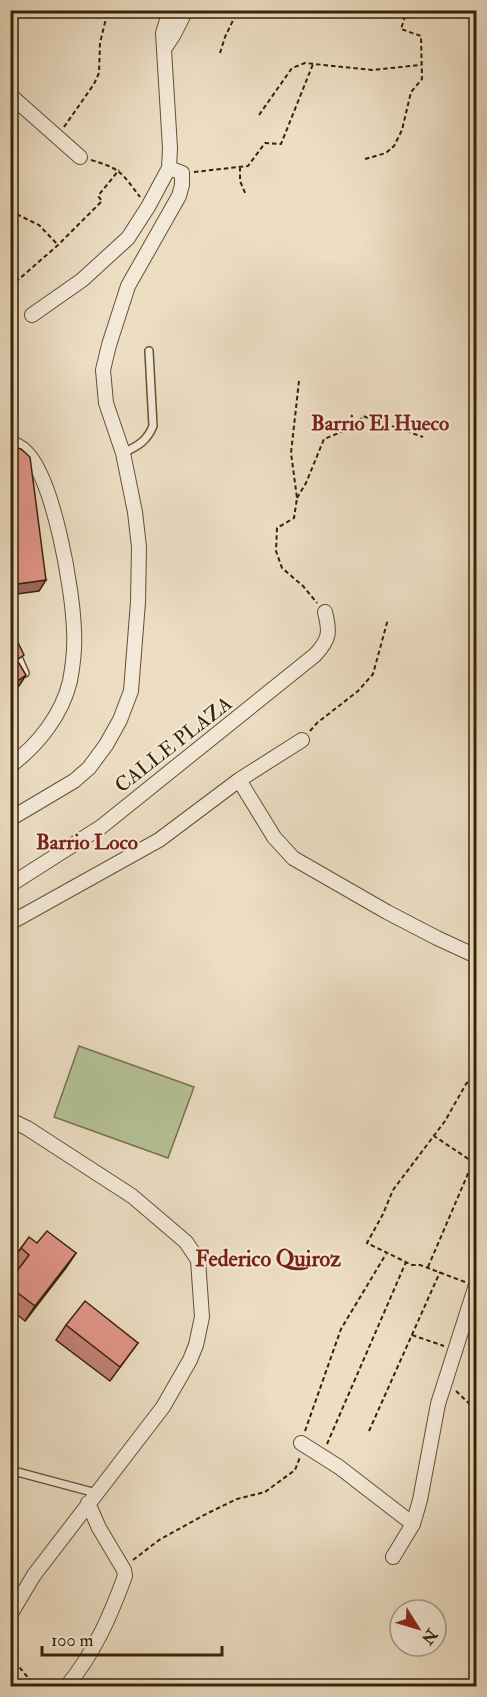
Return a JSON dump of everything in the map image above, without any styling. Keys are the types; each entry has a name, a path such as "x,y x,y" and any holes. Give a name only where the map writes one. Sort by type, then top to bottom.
{"street":[{"path":"10,819 74,782 89,768 106,745 120,720 130,691 138,602 139,547 135,512 123,453 106,403 103,370 111,336 128,286 179,196 182,185 170,148 164,33 170,10"},
{"path":"164,48 186,10"},
{"path":"10,95 80,157"},
{"path":"32,315 82,280 128,238 176,171"},
{"path":"10,442 20,447 30,457 47,491 54,512 73,606 74,633 69,682 55,717 32,749 10,766"},
{"name":"CALLE PLAZA","path":"10,885 101,827 315,654 324,645 330,630 325,612"},
{"path":"10,923 159,840 239,780 302,740"},
{"path":"239,780 274,837 293,858 387,912 477,956"},
{"path":"10,1120 27,1128 132,1196 186,1242 198,1260 202,1317 190,1360 163,1407 92,1498 10,1615"},
{"path":"393,1557 413,1524 420,1500 431,1431 476,1286"},
{"path":"301,1443 339,1467 413,1524"},
{"path":"67,1686 91,1654 105,1627 125,1576 124,1570 99,1527 92,1498"}],"lane":[{"path":"123,453 140,445 148,437 153,426 149,351"},
{"path":"10,639 25,673"},
{"path":"10,1470 92,1498"}],"path":[{"path":"57,136 94,84 99,73 100,42 108,10"},
{"path":"220,53 238,10"},
{"path":"365,159 386,153 394,146 402,130 411,92 422,79 421,36 401,28 407,10"},
{"path":"259,115 292,68 305,63 372,69 421,65"},
{"path":"176,171 248,166 265,143 281,144 313,64"},
{"path":"80,157 118,170 148,207"},
{"path":"240,167 240,181 246,195"},
{"path":"10,287 58,245 102,201 98,196 118,170"},
{"path":"10,212 39,225 58,245"},
{"path":"299,381 291,453 297,498 294,518 277,528 276,551 282,568 303,586 325,612"},
{"path":"297,498 306,483 324,439 356,426 363,416 423,437"},
{"path":"302,740 317,723 358,691 373,674 388,619"},
{"path":"476,1286 406,1262 367,1243 393,1190 434,1137 466,1084 477,1073"},
{"path":"428,1268 473,1162 434,1137"},
{"path":"124,1570 135,1557 159,1540 237,1499 266,1492 295,1470 299,1463 301,1443 341,1329 386,1254"},
{"path":"322,1456 406,1262"},
{"path":"369,1431 440,1272"},
{"path":"412,1335 455,1350"},
{"path":"445,1381 477,1410"},
{"path":"10,1656 35,1686"}],"green space":[{"path":"79,1046 194,1087 168,1158 54,1117"}],"building":[{"path":"10,447 21,449 30,457 46,580 10,585"},
{"path":"11,628 24,655 17,660 26,675 10,686"},
{"path":"47,1231 76,1253 35,1306 10,1287 10,1267 17,1271 29,1255 21,1248 29,1237 37,1243"},
{"path":"85,1301 138,1343 120,1367 66,1325"}],"district":[{"name":"Barrio El Hueco","path":"380,423"},
{"name":"Barrio Loco","path":"87,842"},
{"name":"Federico Quiroz","path":"268,1258"}]}
